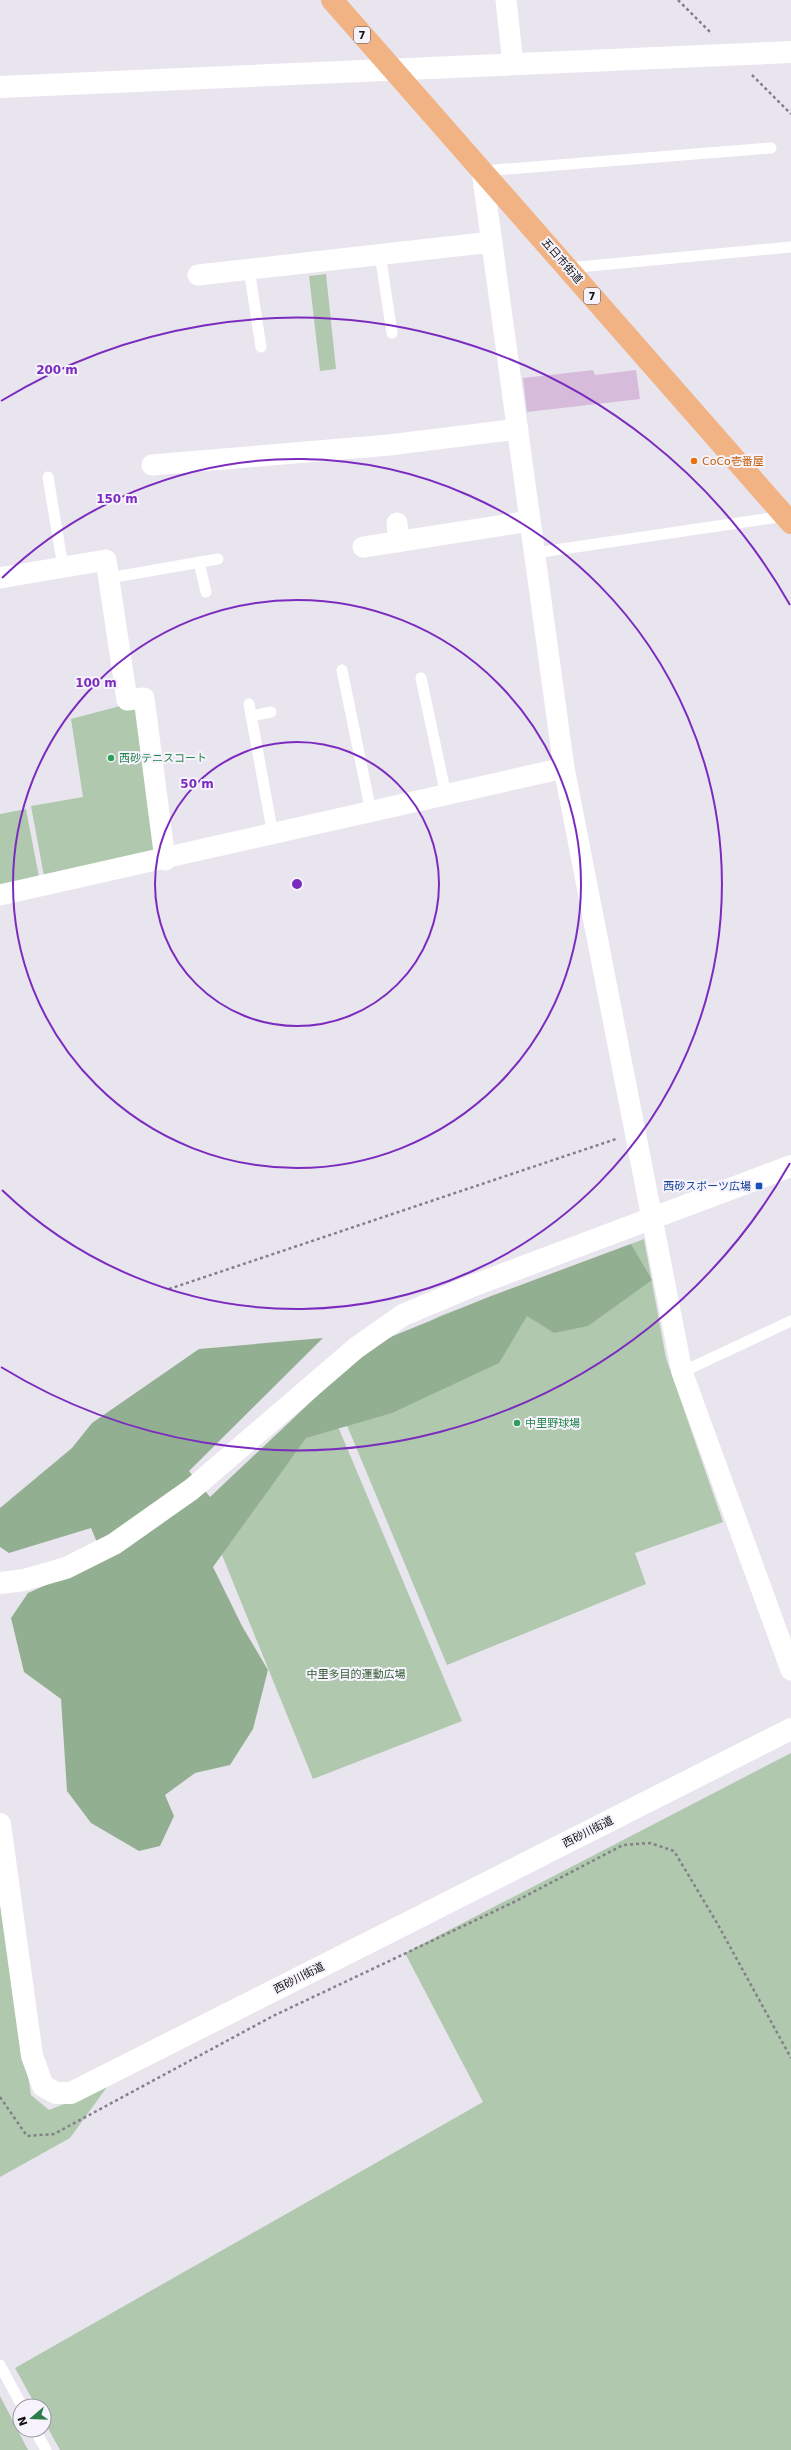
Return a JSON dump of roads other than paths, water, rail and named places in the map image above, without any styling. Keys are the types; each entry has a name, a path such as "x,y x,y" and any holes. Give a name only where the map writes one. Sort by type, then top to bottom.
{"main road":[{"name":"五日市街道","path":"332,0 788,520"}],"street":[{"path":"506,0 513,64"},
{"path":"0,87 791,52"},
{"path":"482,171 564,768 682,1372 791,1670"},
{"path":"198,275 492,242"},
{"path":"152,465 389,445 518,429"},
{"path":"363,547 398,533 530,521"},
{"path":"0,578 106,560 127,700 144,698 165,860"},
{"path":"0,895 165,860 564,768"},
{"path":"0,1582 24,1580 66,1568 114,1544 192,1489 356,1348 403,1316 472,1286 791,1166"},
{"name":"西砂川街道","path":"0,1824 32,2056 43,2086 56,2093 71,2093 791,1729"}],"lane":[{"path":"482,171 771,148"},
{"path":"568,268 791,248"},
{"path":"380,254 392,333"},
{"path":"249,269 261,347"},
{"path":"48,476 63,567"},
{"path":"535,553 788,520"},
{"path":"109,578 218,559"},
{"path":"199,562 206,592"},
{"path":"342,670 371,812"},
{"path":"421,678 446,795"},
{"path":"249,704 273,835"},
{"path":"252,716 271,712"},
{"path":"682,1372 791,1321"},
{"path":"0,2365 18,2398"},
{"path":"39,2438 46,2450"}],"place":[{"name":"CoCo壱番屋","path":"694,461"},
{"name":"西砂テニスコート","path":"111,758"},
{"name":"西砂スポーツ広場","path":"759,1186"},
{"name":"中里野球場","path":"517,1423"}],"park label":[{"name":"中里多目的運動広場","path":"356,1674"}]}
